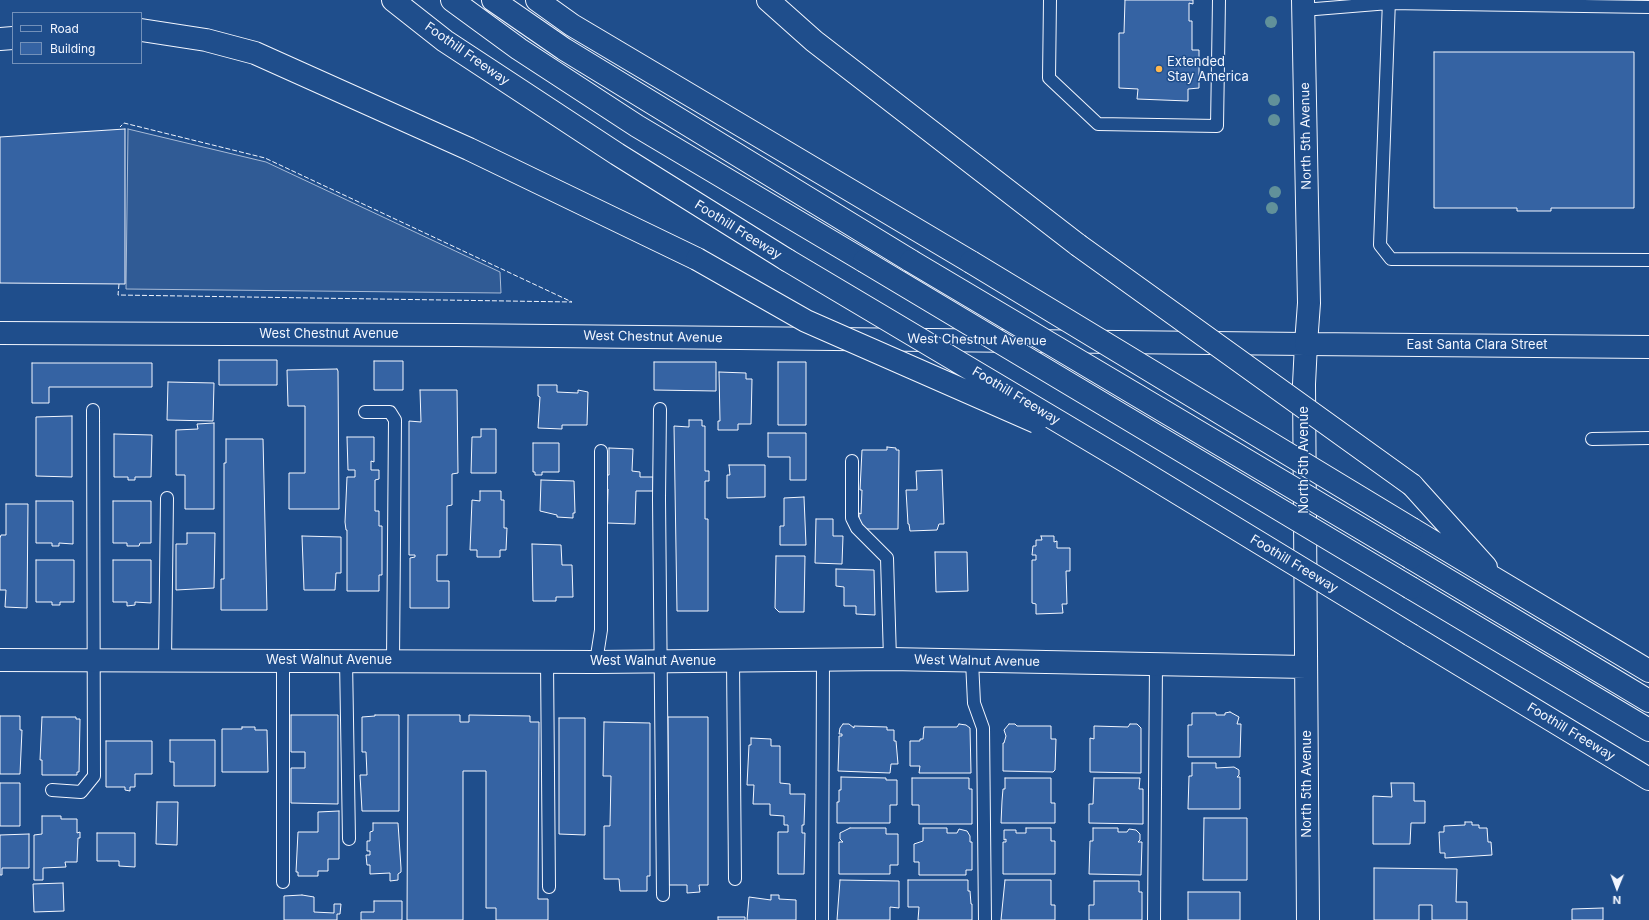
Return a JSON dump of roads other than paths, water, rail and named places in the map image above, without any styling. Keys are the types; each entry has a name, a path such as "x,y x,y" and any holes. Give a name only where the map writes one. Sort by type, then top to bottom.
{"main road":[{"name":"Foothill Freeway","path":"393,0 452,45 617,154 787,260 1125,461 1649,779"},
{"path":"452,0 519,49 637,126 1649,730"},
{"path":"493,0 564,49 911,261 1412,558 1649,701"},
{"path":"537,0 572,25 971,262 1501,584 1649,671"},
{"path":"768,0 819,45 1078,245 1412,485 1501,584"},
{"name":"North 5th Avenue","path":"1303,5 1309,303 1304,384 1308,920"},
{"path":"142,30 206,40 255,53 469,149 697,259 806,321 1125,461"},
{"path":"0,39 12,38"},
{"name":"West Chestnut Avenue","path":"0,333 464,335 1306,344"},
{"name":"East Santa Clara Street","path":"1306,344 1649,347"},
{"name":"West Walnut Avenue","path":"0,660 393,660 596,662 890,659 1306,667"}],"lane":[{"path":"1050,0 1049,78 1098,124 1217,126 1219,0"},
{"path":"1303,5 1389,2 1649,8"},
{"path":"1389,2 1380,244 1391,259 1649,260"},
{"path":"52,790 81,792 94,776 95,661 93,410"},
{"path":"660,410 659,499 663,895"},
{"path":"365,412 390,412 395,420 393,660"},
{"path":"1592,439 1649,438"},
{"path":"596,662 602,630 601,451"},
{"path":"852,461 852,518 857,528 887,558 890,659"},
{"path":"165,661 167,498"},
{"path":"283,660 283,882"},
{"path":"346,660 349,839"},
{"path":"822,920 824,660"},
{"path":"547,661 549,887"},
{"path":"733,661 735,880"},
{"path":"972,661 974,703 983,728 985,920"},
{"path":"1154,920 1156,664"}],"place":[{"name":"Extended Stay America","path":"1159,69"}]}
